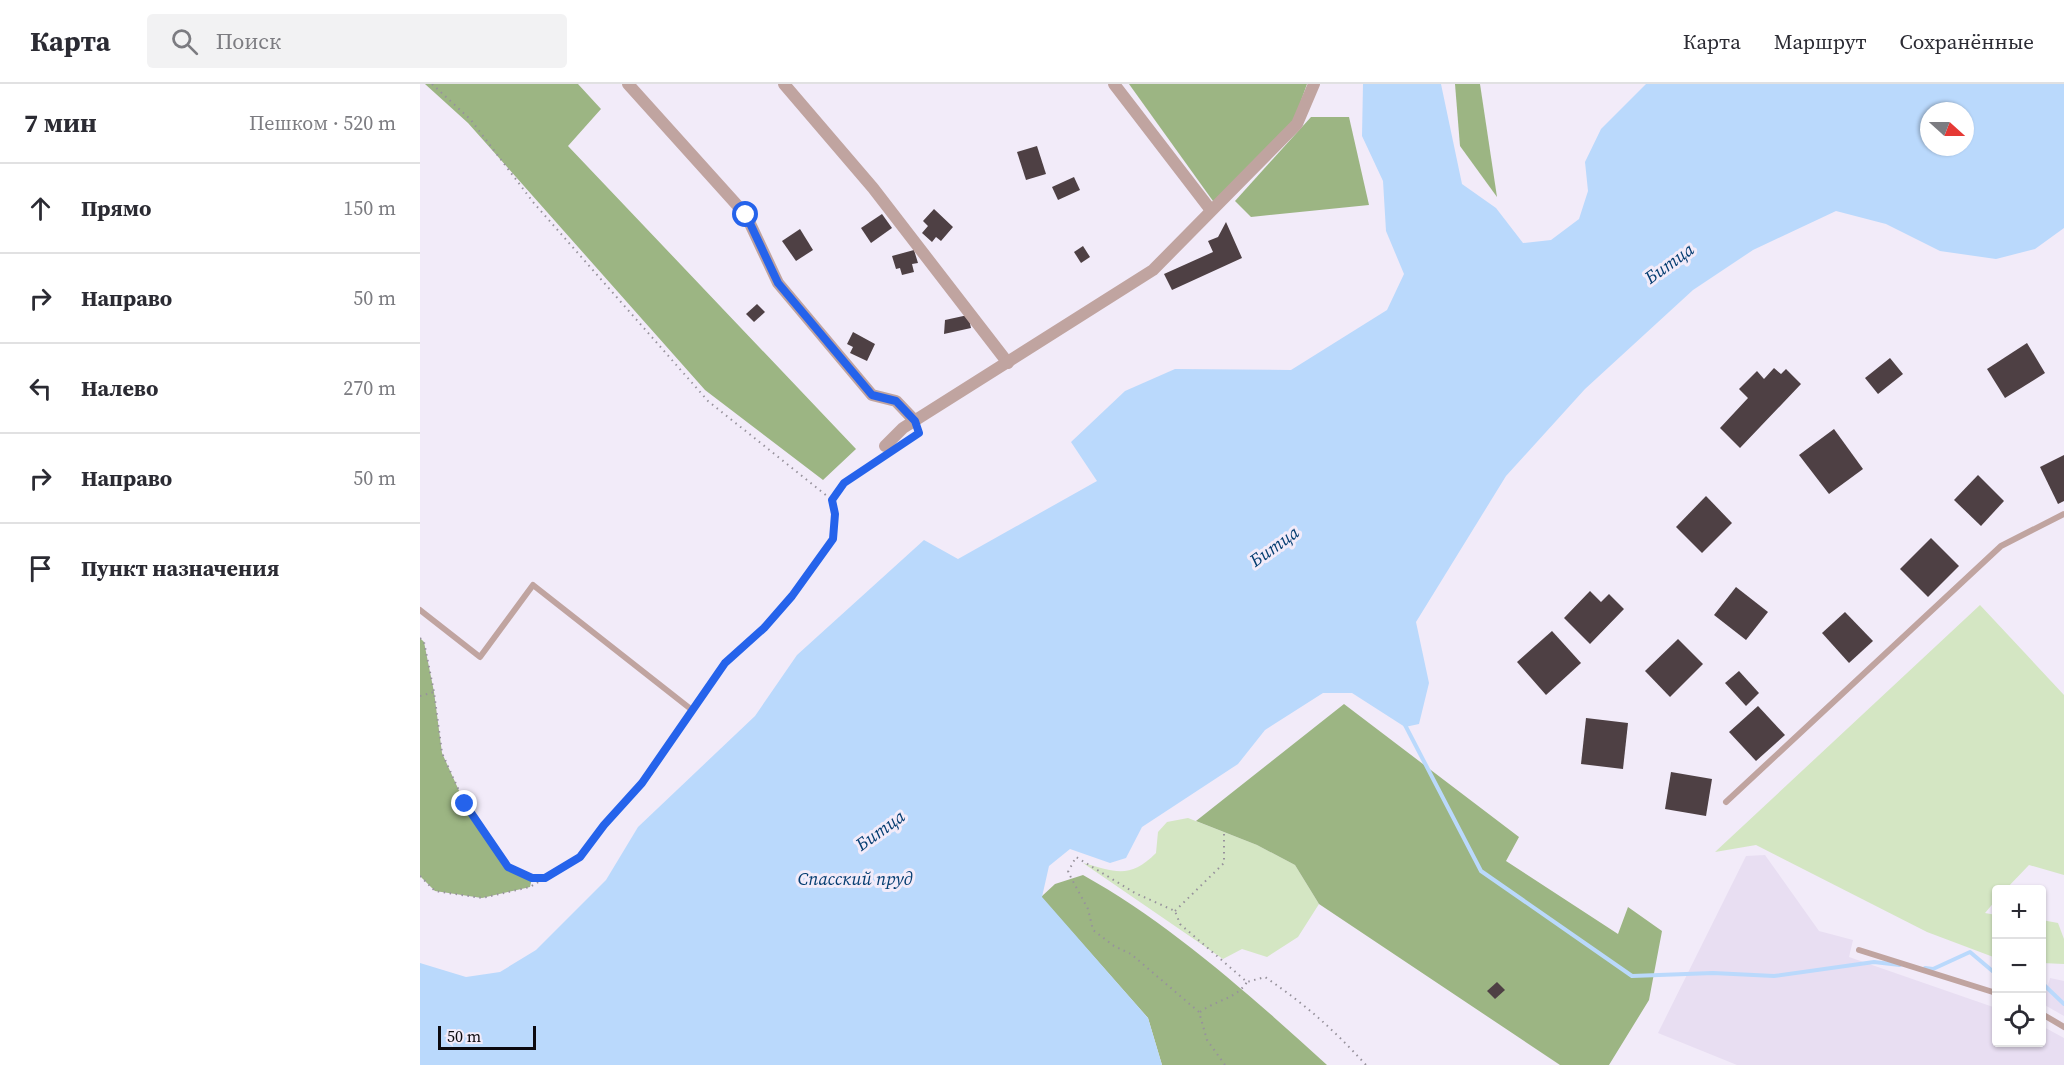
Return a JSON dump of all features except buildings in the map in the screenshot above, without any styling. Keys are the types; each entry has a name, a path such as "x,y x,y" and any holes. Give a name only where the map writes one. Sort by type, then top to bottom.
{"street":[{"path":"628,84 746,215 778,283 872,395 896,401 915,421"},
{"path":"784,84 873,188 1008,363"},
{"path":"1114,84 1210,209"},
{"path":"885,450 915,421 1153,270 1210,209 1297,124 1314,84"}],"lane":[{"path":"1726,802 2001,546 2064,514"},
{"path":"420,610 480,657 533,585 692,710"},
{"path":"1859,950 1992,992"},
{"path":"2046,1016 2064,1027"}],"path":[{"path":"420,876 435,891 482,898 530,887 580,857 604,825 642,783 725,663 764,628 792,596 833,539 835,514 832,500 708,401 533,202 471,120 432,84"},
{"path":"832,500 844,483 885,450"},
{"path":"420,638 424,642 434,692 442,753 465,804 508,867 532,878 545,878"},
{"path":"420,696 434,692"},
{"path":"1175,911 1224,863 1224,832"},
{"path":"1225,1065 1207,1040 1199,1012 1131,954 1114,946 1093,930 1088,909 1068,872 1076,857 1135,893 1175,911 1180,924 1247,982"},
{"path":"1199,1012 1210,1004 1241,991 1247,982 1265,977 1326,1021 1366,1065"}],"shaded area":[{"path":"1765,855 1819,931 1853,940 1849,957 1992,1007 1992,1047 2046,1047 2046,1028 2064,1038 2064,1065 1737,1065 1658,1033 1746,856"},
{"path":"2050,978 2064,981 2064,1016 2046,1006 2046,993"}],"green space":[{"path":"425,84 578,84 601,109 568,146 856,449 823,480 705,390 468,123"},
{"path":"1129,84 1307,84 1291,129 1218,208"},
{"path":"1455,84 1480,84 1497,197 1460,146"},
{"path":"1311,117 1349,117 1369,205 1251,217 1235,201"},
{"path":"1980,605 2064,695 2064,875 2029,865 2010,885 1992,885 1992,905 1985,913 1992,914 1992,956 1927,932 1756,845 1715,852"},
{"path":"420,638 424,642 434,692 442,753 465,804 508,866 532,878 530,887 482,898 435,891 420,876"},
{"path":"1344,704 1519,837 1506,861 1618,934 1628,907 1662,931 1649,1000 1609,1065 1560,1065 1319,904 1295,865 1257,845 1196,821"},
{"path":"1188,818 1257,845 1295,865 1319,904 1298,937 1267,957 1242,949 1223,959 1083,863 1114,871 1138,867 1156,853 1158,832 1167,822"},
{"path":"1083,875 1148,916 1210,963 1327,1065 1162,1065 1148,1018 1041,897 1055,884"},
{"path":"2046,921 2058,923 2064,939 2064,964 2046,963"}],"water":[{"name":"Спасский пруд","path":"1363,84 1441,84 1462,184 1496,208 1523,243 1551,240 1579,219 1588,191 1585,162 1601,129 1646,84 2064,84 2064,228 2035,249 1996,259 1940,251 1886,224 1836,211 1753,250 1693,290 1585,389 1506,476 1416,622 1429,683 1419,724 1405,727 1352,693 1323,693 1265,730 1238,764 1142,827 1126,858 1110,863 1070,849 1049,866 1042,897 1148,1018 1162,1065 420,1065 420,963 466,977 500,972 536,950 606,880 638,827 755,716 797,655 924,540 958,559 1097,481 1071,442 1125,391 1175,369 1291,370 1387,310 1404,274 1386,231 1383,181 1362,136"}],"waterway":[{"path":"1404,723 1481,871 1632,976 1713,973 1774,976 1874,962 1900,965"},
{"path":"1925,968 1933,969 1970,952 1992,971"},
{"path":"2046,987 2064,1004"}],"route":[{"path":"465,804 508,867 532,878 545,878 580,857 604,825 642,783 725,663 764,628 792,596 833,539 835,514 832,500 844,483 869,464 919,433 915,421 896,401 872,395 778,283 746,215"}],"water label":[{"name":"Битца","path":"1669,263"},
{"name":"Битца","path":"1274,546"},
{"name":"Битца","path":"880,830"}]}
